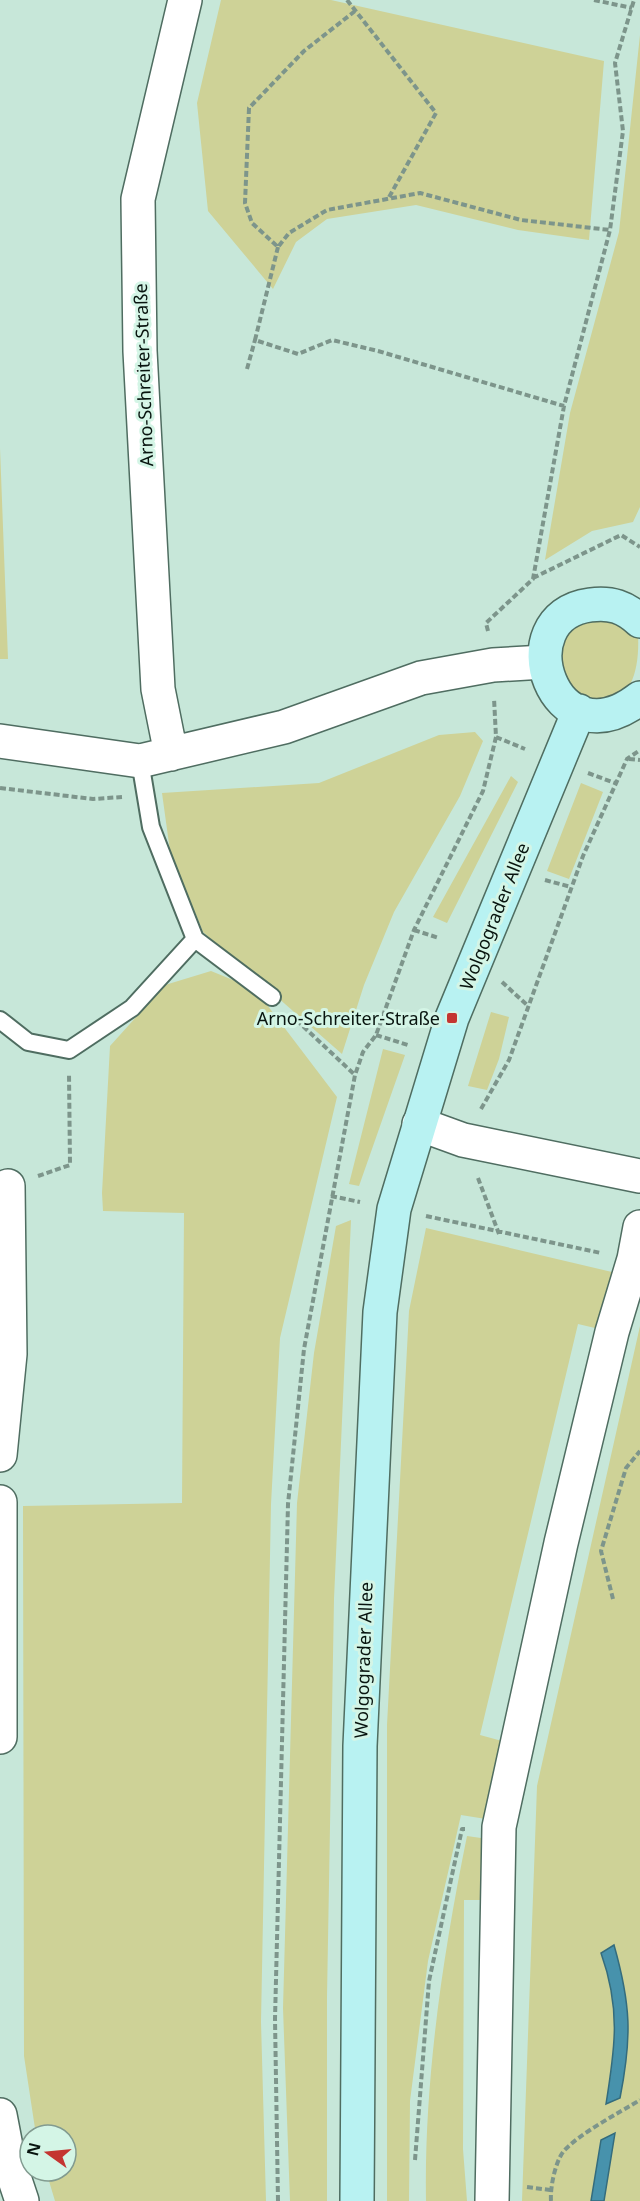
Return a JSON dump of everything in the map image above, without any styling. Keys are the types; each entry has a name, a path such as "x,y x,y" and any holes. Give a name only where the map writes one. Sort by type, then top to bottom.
{"main road":[{"path":"637,610 605,603 581,606 560,620 548,639 544,662 551,687 566,705 579,711 598,715 624,710 640,698"},
{"name":"Wolgograder Allee","path":"357,2201 360,1746 380,1312 394,1209 452,1018 579,711"}],"street":[{"name":"Arno-Schreiter-Straße","path":"171,754 158,689 140,351 138,199 185,0"},
{"path":"0,741 140,761 284,727 421,678 493,665 544,662"},
{"path":"419,1124 463,1140 640,1176"},
{"path":"0,1455 10,1354 8,1185"},
{"path":"492,2201 499,1827 564,1532 612,1332 634,1259 640,1227"},
{"path":"0,1502 0,1737"},
{"path":"0,2115 9,2162 22,2201"}],"lane":[{"path":"140,761 151,826 195,939 272,997"},
{"path":"0,1020 28,1042 69,1050 132,1008 195,939"}],"path":[{"path":"347,0 436,113 387,200"},
{"path":"594,0 632,8"},
{"path":"532,579 564,406 610,230 623,131 615,63 634,0"},
{"path":"278,247 252,223 245,203 249,108 304,51 355,11"},
{"path":"247,369 278,247 289,233 327,210 420,193 521,220 610,230"},
{"path":"255,340 298,354 332,340 564,406"},
{"path":"278,2201 274,2019 288,1504 304,1349 331,1196 356,1075 363,1052 376,1035 414,930 483,791 496,737 493,665 486,623 532,579 621,535 640,547"},
{"path":"499,1234 463,1140 509,1060 571,887 627,759 640,750"},
{"path":"627,759 640,760"},
{"path":"0,788 93,799 146,796"},
{"path":"544,880 571,887"},
{"path":"414,930 439,938"},
{"path":"502,982 527,1005"},
{"path":"272,997 356,1075"},
{"path":"376,1035 408,1045"},
{"path":"8,1185 70,1165 69,1050"},
{"path":"331,1196 499,1234 634,1259"},
{"path":"613,1599 601,1551 626,1468 640,1451"},
{"path":"415,2160 429,1981 462,1829 499,1827"},
{"path":"551,2201 550,2190 563,2153 595,2127 640,2100"}],"green space":[{"path":"221,0 331,0 604,61 589,240 518,230 416,205 327,219 296,242 273,289 208,211 197,103"},
{"path":"640,35 640,507 633,522 592,531 545,560 570,413 619,232"},
{"path":"0,448 8,659 0,659"},
{"path":"613,615 638,634 637,663 634,675 622,695 612,700 600,702 581,698 561,683 561,636 583,617"},
{"path":"475,732 483,741 460,796 394,912 364,985 342,1054 203,932 170,851 162,793 319,783 439,735"},
{"path":"511,776 518,782 447,923 433,917"},
{"path":"581,783 603,792 569,879 547,871"},
{"path":"211,971 255,989 337,1097 280,1338 271,1504 261,2022 266,2201 55,2201 50,2183 78,2183 78,2123 34,2123 24,2056 23,1506 182,1503 184,1213 103,1211 102,1193 110,1046 165,985"},
{"path":"491,1012 509,1017 499,1059 487,1090 468,1086"},
{"path":"383,1049 405,1055 359,1186 349,1184"},
{"path":"351,1220 334,1599 327,1997 327,2201 290,2201 283,2008 297,1503 314,1353 336,1226"},
{"path":"426,1228 612,1272 595,1328 578,1324 480,1735 502,1741 486,1819 461,1815 428,1961 410,2101 409,2201 387,2201 387,1725 409,1311"},
{"path":"640,1326 640,2201 522,2201 537,1786"},
{"path":"467,1836 488,1839 486,1900 464,1900 463,2149 467,2201 426,2201 428,2110 437,2017 450,1926"}],"water":[{"path":"614,1945 627,2004 628,2039 620,2098 606,2104 614,2046 614,2011 601,1953"},
{"path":"615,2133 604,2201 591,2201 601,2140"}],"place":[{"name":"Arno-Schreiter-Straße","path":"452,1018"}]}
